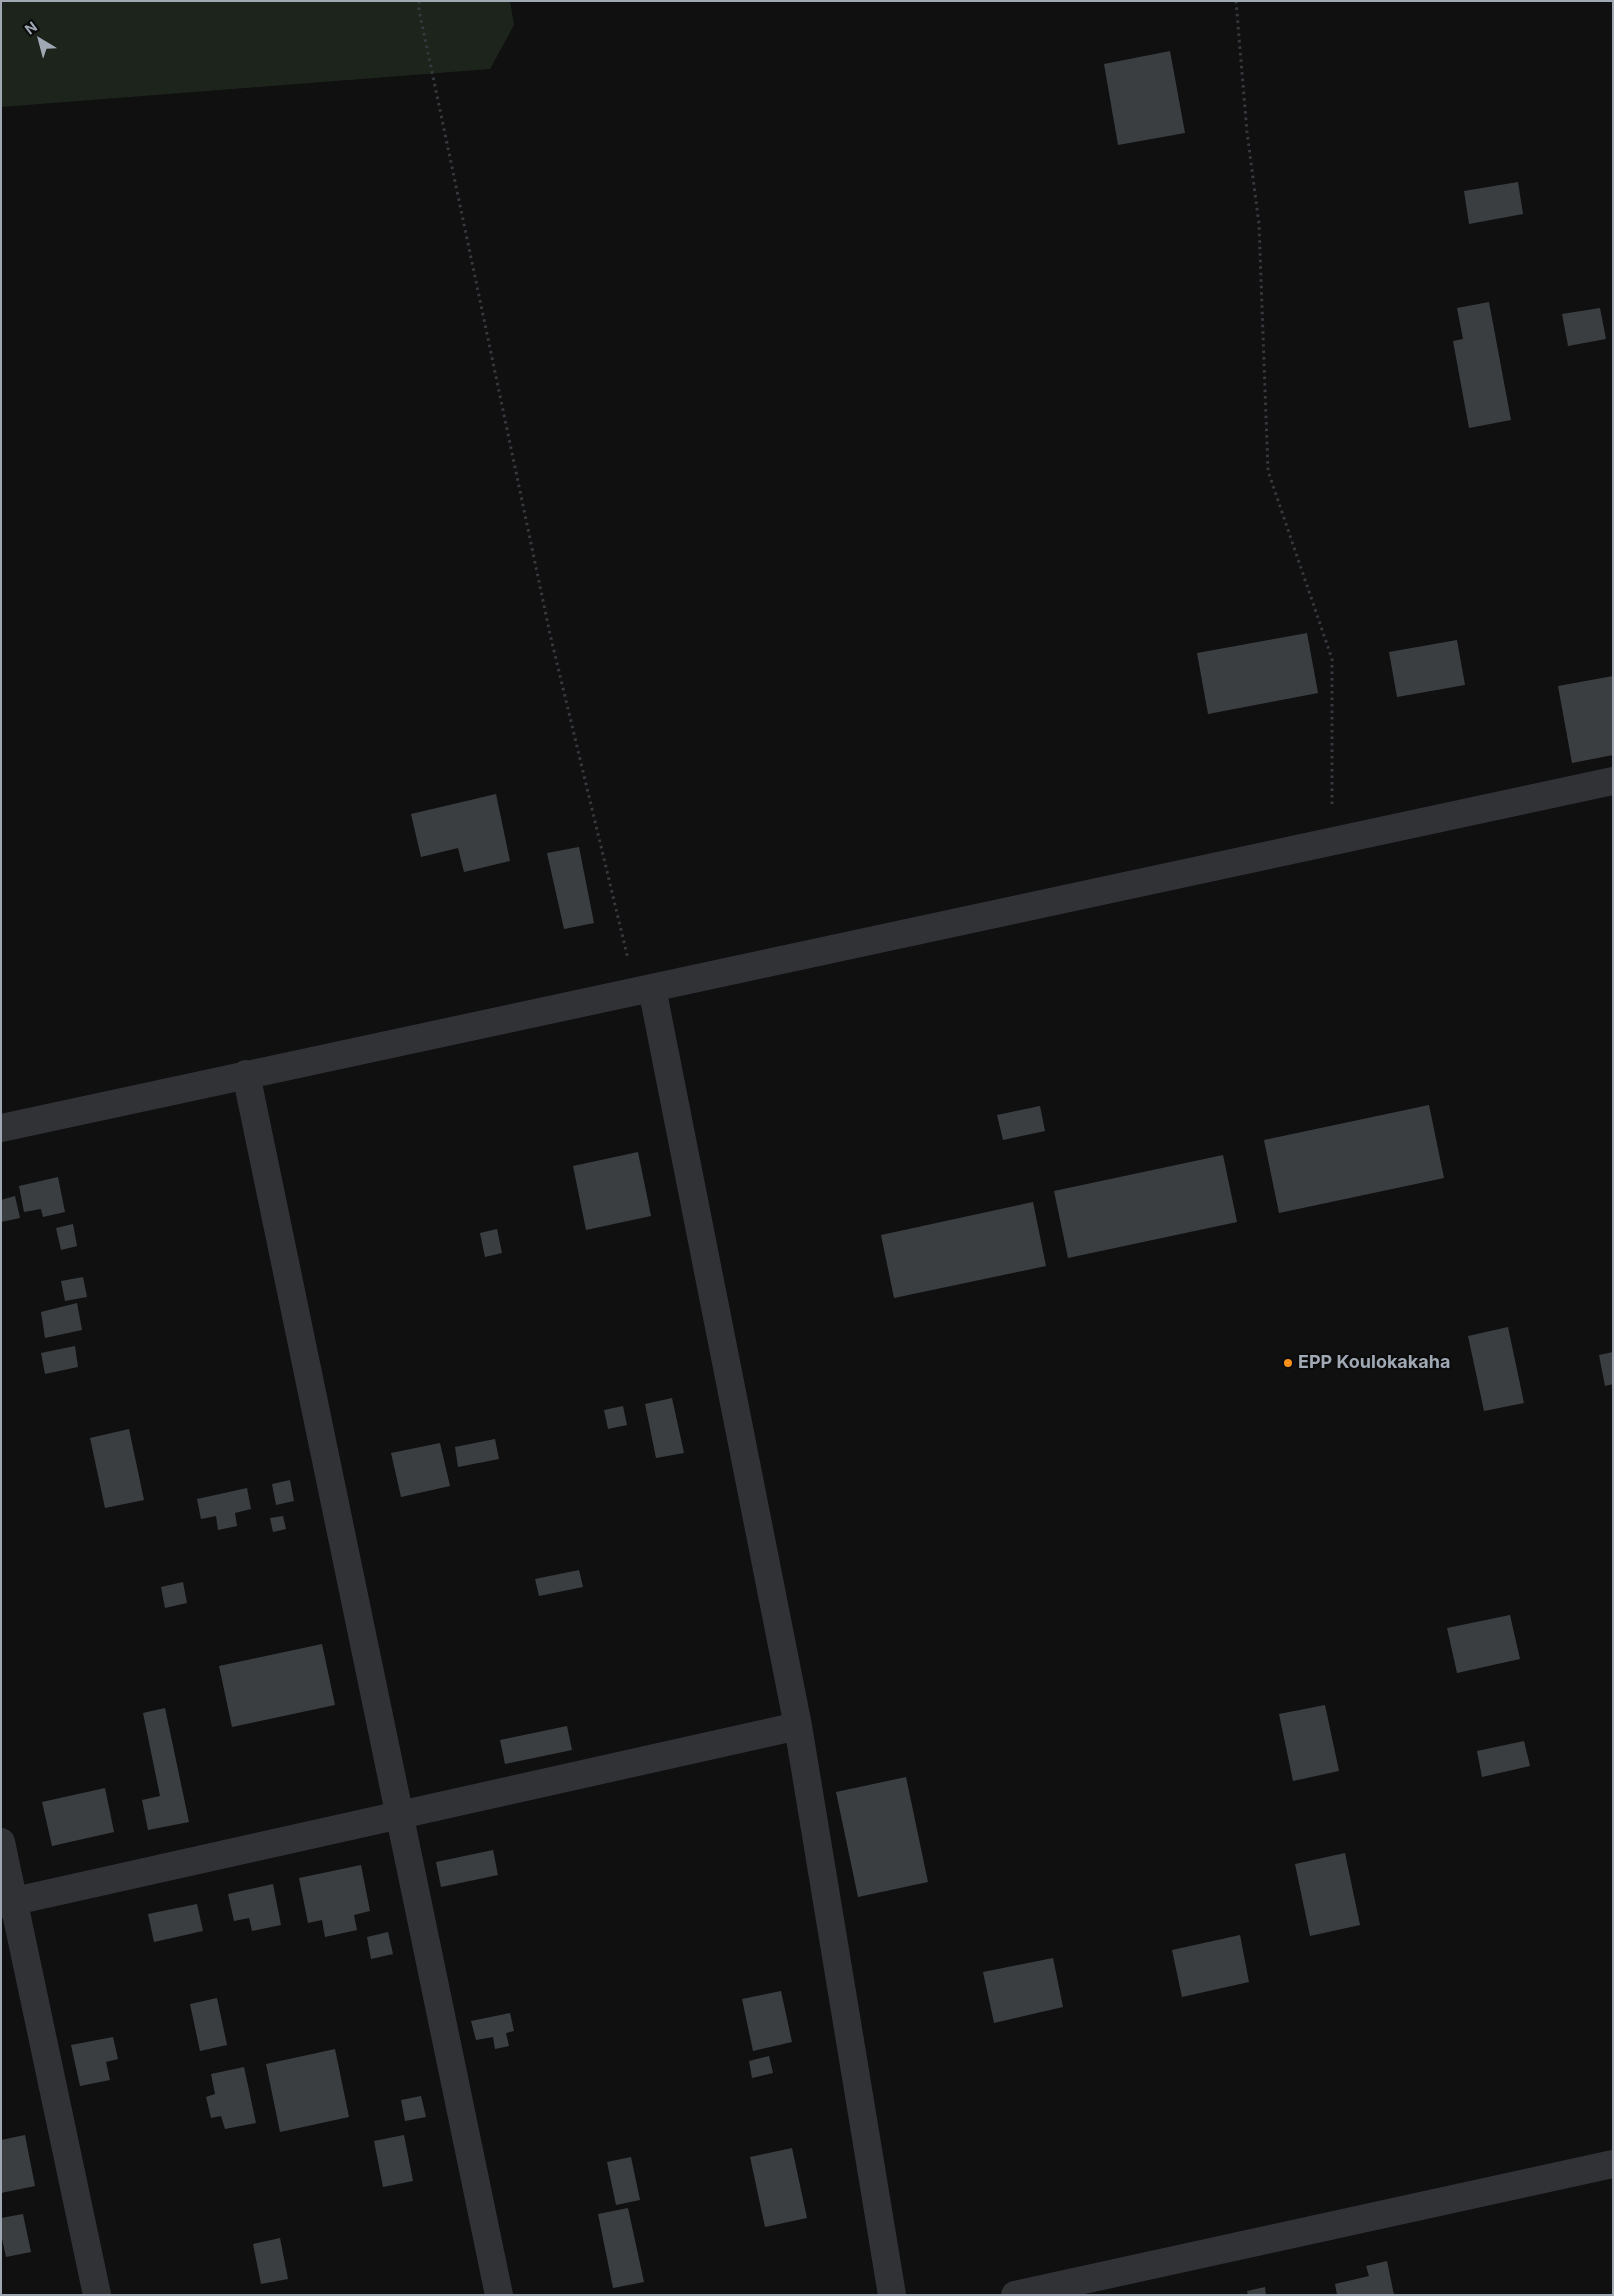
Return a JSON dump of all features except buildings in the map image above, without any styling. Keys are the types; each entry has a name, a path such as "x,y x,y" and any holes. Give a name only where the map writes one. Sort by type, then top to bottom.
{"street":[{"path":"1,1128 1613,781"},
{"path":"644,990 798,1726 892,2295"},
{"path":"246,1074 499,2295"},
{"path":"7,1902 798,1726"},
{"path":"1,1842 7,1902 97,2295"},
{"path":"1015,2295 1613,2164"}],"path":[{"path":"419,1 419,10 550,634 644,990"},
{"path":"1236,1 1247,132 1259,224 1268,471 1332,660 1332,841"}],"shaded area":[{"path":"1,1 510,1 514,25 490,69 1,107"}],"place":[{"name":"EPP Koulokakaha","path":"1288,1363"}]}
